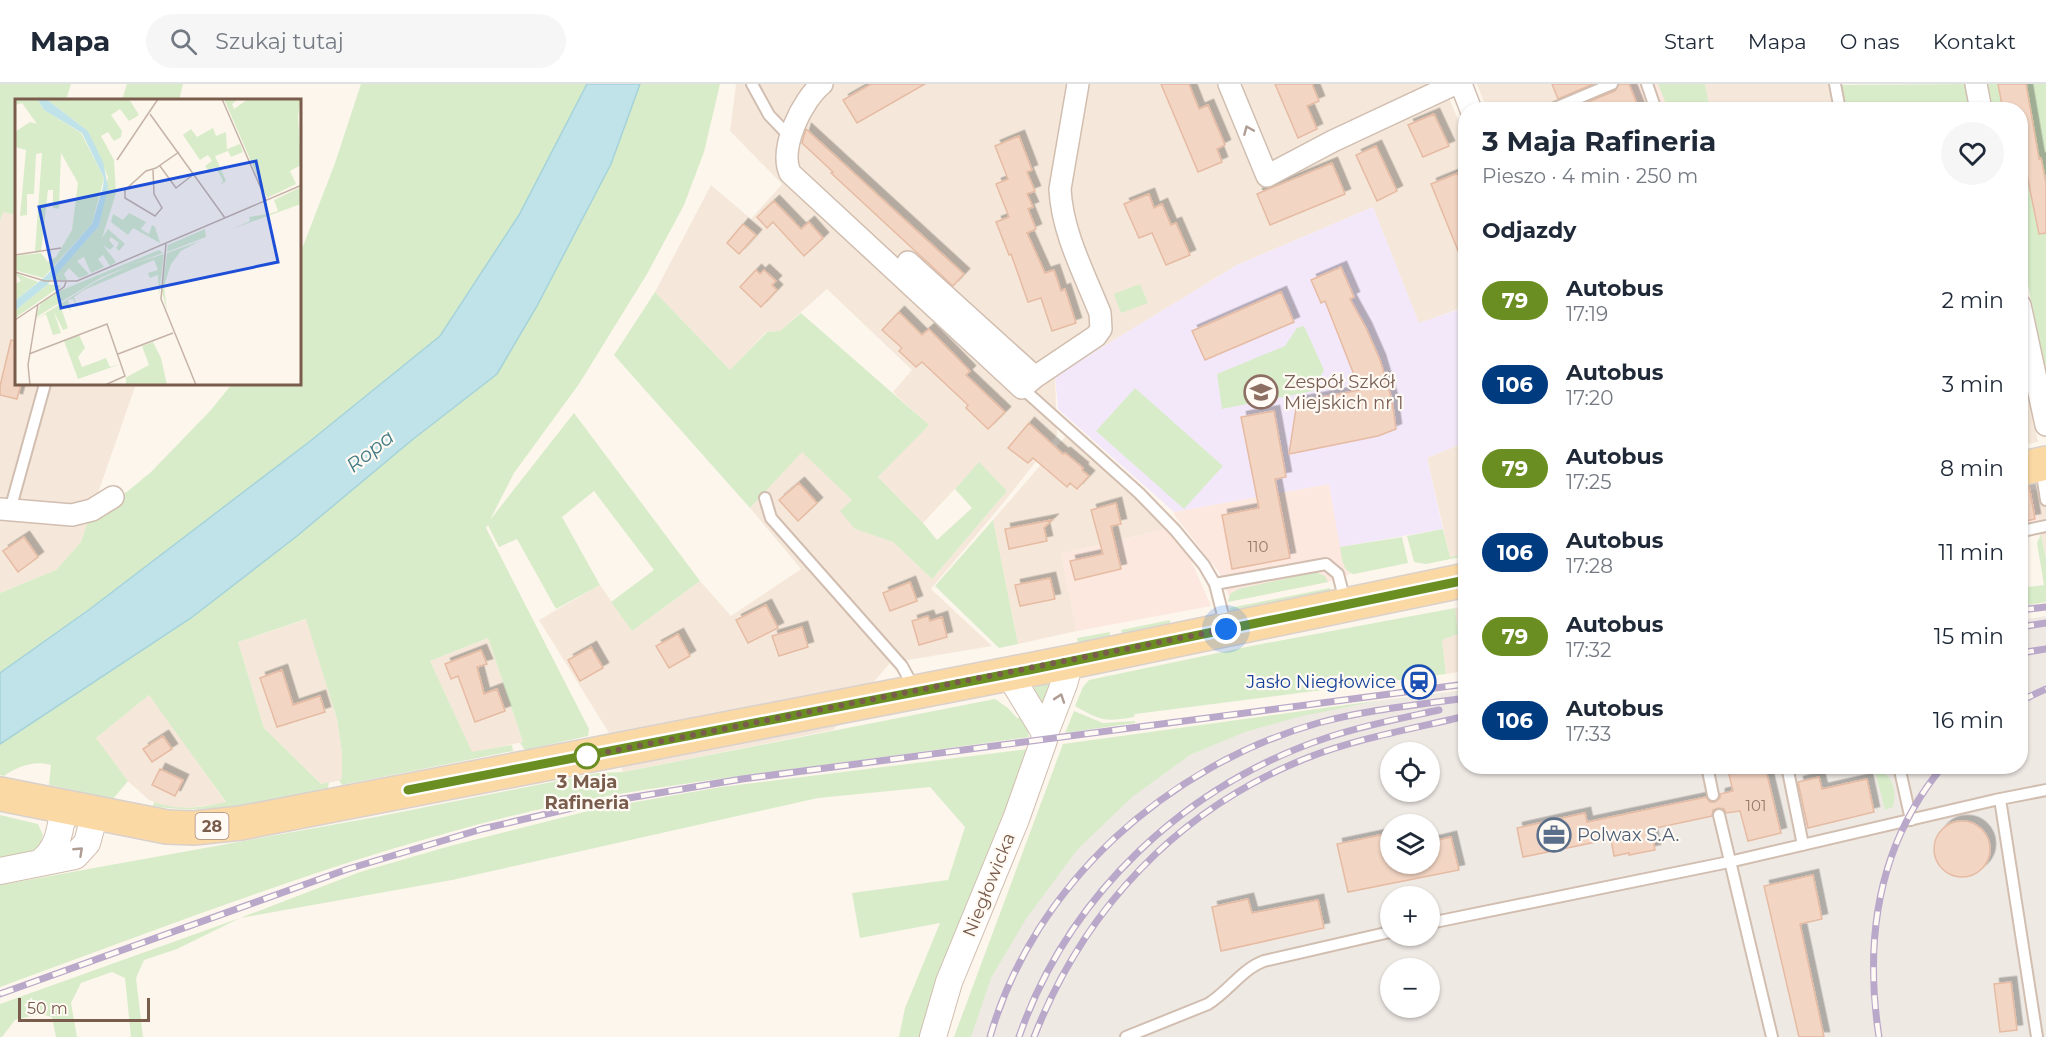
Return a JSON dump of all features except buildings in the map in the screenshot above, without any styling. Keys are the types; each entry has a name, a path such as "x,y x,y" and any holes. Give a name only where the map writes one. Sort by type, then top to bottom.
{"main road":[{"name":"28","path":"5,796 167,827 194,828 241,822 1070,662 1458,582"}],"street":[{"path":"822,84 803,109 789,145 790,173 1028,382 1096,336 1101,329 1100,313 1065,222 1060,189 1078,84"},
{"path":"1229,84 1267,176 1333,141 1455,84"},
{"path":"1461,84 1468,102"},
{"path":"1976,84 1979,102"},
{"path":"2028,342 2046,425"},
{"path":"5,509 72,515 92,510 113,497"},
{"name":"Niegłowicka","path":"933,1037 949,982 1016,819 1070,662"},
{"path":"1009,674 1045,733"},
{"path":"0,871 41,862 48,856 80,811"}],"lane":[{"path":"752,84 789,145"},
{"path":"1569,102 1612,84"},
{"path":"1647,84 1653,102"},
{"path":"1834,84 1838,102"},
{"path":"1028,382 1157,510 1200,559 1215,584 1226,629"},
{"path":"5,509 44,386"},
{"path":"2036,466 2046,500"},
{"path":"765,498 771,518 902,666 916,691"},
{"path":"2028,530 2046,526"},
{"path":"1215,584 1326,564 1338,574 1346,605"},
{"path":"1709,774 1713,795"},
{"path":"1788,774 1803,845"},
{"path":"1901,774 1911,820"},
{"path":"1440,921 1729,862 2046,790"},
{"path":"2000,799 2037,1037"},
{"path":"1719,815 1772,1037"},
{"path":"1126,1037 1208,1004 1221,996 1257,963 1380,934"}],"shaded area":[{"path":"736,84 1443,84 1458,119 1458,309 1419,324 1373,207 1237,265 1055,376 1057,435 931,589 992,646 890,663 833,730 623,772 612,738 539,620 600,585 632,631 700,581 731,616 801,569 750,508 802,451 852,500 855,529 893,542 932,579 1007,491 979,463 923,523 878,477 928,425 893,392 912,370 827,289 780,331 766,332 730,370 655,292 711,185 751,219 782,184 730,131"},
{"path":"1477,84 1594,84 1595,86 1555,102 1484,102"},
{"path":"1600,84 1705,84 1709,102 1557,102"},
{"path":"1705,84 1830,84 1834,102 1709,102"},
{"name":"Zespół Szkół Miejskich nr 1","path":"1373,207 1419,323 1457,310 1458,445 1427,458 1443,529 1340,547 1329,484 1174,512 1058,409 1055,376 1237,265"},
{"path":"2,212 15,215 15,386 135,386 81,542 56,570 0,593 0,221"},
{"path":"2028,394 2038,442 2028,444"},
{"path":"1066,436 1127,489 1166,529 1061,554 1077,631 1018,644 993,520"},
{"path":"1458,445 1458,555 1450,557 1427,458"},
{"path":"1329,484 1345,568 1350,574 1328,582 1231,601 1218,571 1174,512"},
{"path":"2046,488 2046,559 2033,490"},
{"path":"2033,490 2041,534 2028,537 2028,491"},
{"path":"1166,529 1191,560 1211,606 1077,631 1061,554"},
{"path":"1458,607 1458,634 1455,608"},
{"path":"2046,616 2046,1037 970,1037 990,979 1025,919 1076,850 1131,796 1190,755 1244,732 1302,715 1383,700 1458,691 1458,774 2028,774 2028,619"},
{"path":"307,619 337,719 342,753 342,780 321,784 264,728 238,642"},
{"path":"1458,634 1458,672 1446,674 1442,640"},
{"path":"488,638 523,742 472,753 430,661"},
{"path":"149,695 226,803 187,808 168,807 149,800 128,781 99,743 96,738"}],"green space":[{"path":"0,84 71,84 66,99 15,99 15,215 3,212 0,221"},
{"path":"127,84 183,84 179,99 122,99"},
{"path":"361,84 587,84 519,215 440,336 309,442 90,609 0,673 0,593 56,570 81,542 90,515 128,491 151,472 211,410 230,386 302,386 302,249 335,163"},
{"path":"640,84 720,84 704,152 684,205 647,274 579,384 514,473 490,520 574,413 700,581 632,631 611,602 654,570 594,491 562,517 600,585 556,609 517,539 499,547 488,525 486,528 589,729 588,736 525,750 520,743 523,742 488,638 430,661 472,752 512,745 513,751 342,785 339,780 342,779 342,753 337,719 306,619 238,642 264,728 321,784 329,782 328,788 263,802 219,808 175,809 153,806 154,802 172,807 190,808 226,802 149,695 96,738 128,781 113,799 49,785 51,765 39,763 27,765 4,776 0,775 0,744 191,618 297,536 412,440 497,374 537,306 611,164"},
{"path":"1658,84 1705,84 1709,102 1665,102"},
{"path":"1971,84 1975,102 1843,102 1839,85"},
{"path":"1988,84 2046,84 2046,376 2028,285 2028,102 1992,102"},
{"path":"1140,284 1148,303 1121,313 1114,294"},
{"path":"655,292 730,370 767,332 780,331 801,313 929,425 878,477 937,540 972,508 955,489 979,462 1007,491 932,579 893,542 855,529 840,511 852,500 802,452 750,508 614,355"},
{"path":"1304,326 1324,370 1313,391 1222,409 1217,374 1285,346 1297,328"},
{"path":"1135,388 1223,466 1184,509 1096,431"},
{"path":"993,520 1018,644 999,648 935,586"},
{"path":"1443,529 1450,557 1458,555 1458,557 1426,564 1414,562 1407,536"},
{"path":"2041,534 2046,559 2046,602 2028,605 2028,587 2044,585 2037,543"},
{"path":"1402,537 1408,563 1354,574 1345,567 1340,547"},
{"path":"1316,572 1325,576 1328,582 1228,602 1230,594 1238,589"},
{"path":"1330,588 1331,593 1232,613 1229,608"},
{"path":"1455,608 1458,634 1442,640 1446,674 1135,714 1134,717 1116,720 1091,715 1075,706 1083,687 1089,680 1256,645"},
{"path":"1170,620 1170,625 1122,634 1121,630"},
{"path":"1110,632 1110,637 1078,643 1077,638"},
{"path":"1049,682 1052,686 1043,707 1036,694 1035,685"},
{"path":"995,699 1017,718 1025,717 1029,737 680,784 532,811 464,828 263,891 0,987 0,885 376,817 597,773 623,772"},
{"path":"1382,700 1302,716 1245,732 1190,755 1132,797 1077,850 1026,919 991,978 971,1037 954,1037 1063,744"},
{"path":"1074,711 1103,723 1135,721 1135,723 1065,733"},
{"path":"1029,749 964,913 923,1037 899,1037 905,1008 940,923 860,938 852,893 948,880 965,827 930,787 818,798 452,880 240,918 360,872 450,846 596,809 721,787"},
{"path":"1876,774 1886,774 1894,788 1893,807 1885,810"},
{"path":"0,815 38,824 43,835 39,847 26,854 0,862"},
{"path":"240,918 177,949 144,960 136,978 143,1037 131,1037 125,978 112,972 81,983 71,1003 77,1037 56,1037 52,1017 40,1014 15,1020 0,1037 0,1004"}],"water":[{"name":"Ropa","path":"587,84 640,84 611,164 537,306 497,374 412,440 297,536 191,618 0,744 0,673 90,609 309,442 440,336 519,215"}],"railway":[{"path":"2028,609 2046,607"},
{"path":"2028,626 2046,623"},
{"path":"2028,652 2046,649"},
{"path":"0,994 348,869 482,829 581,806 742,779 1458,685"},
{"path":"2028,697 2046,689"},
{"path":"990,1037 1011,981 1039,929 1073,882 1114,839 1159,801 1209,769 1262,743 1318,723 1373,711 1458,699"},
{"path":"1019,1037 1041,985 1068,937 1101,892 1139,851 1181,815 1227,784 1277,758 1329,737 1439,710"},
{"path":"1034,1037 1055,990 1080,947 1108,906 1141,869 1177,835 1217,805 1260,779 1307,758 1365,739 1458,718"},
{"path":"1879,1037 1874,964 1881,894 1890,860 1903,827 1937,774"}],"bus line":[{"name":"79","path":"408,790 1029,670 1458,582"}],"place":[{"name":"Zespół Szkół Miejskich nr 1","path":"1261,392"},
{"name":"Jasło Niegłowice","path":"1419,682"},
{"name":"3 Maja Rafineria","path":"587,756"},
{"name":"Polwax S.A.","path":"1554,835"}],"route":[{"path":"587,756 1029,670 1226,629"}]}
